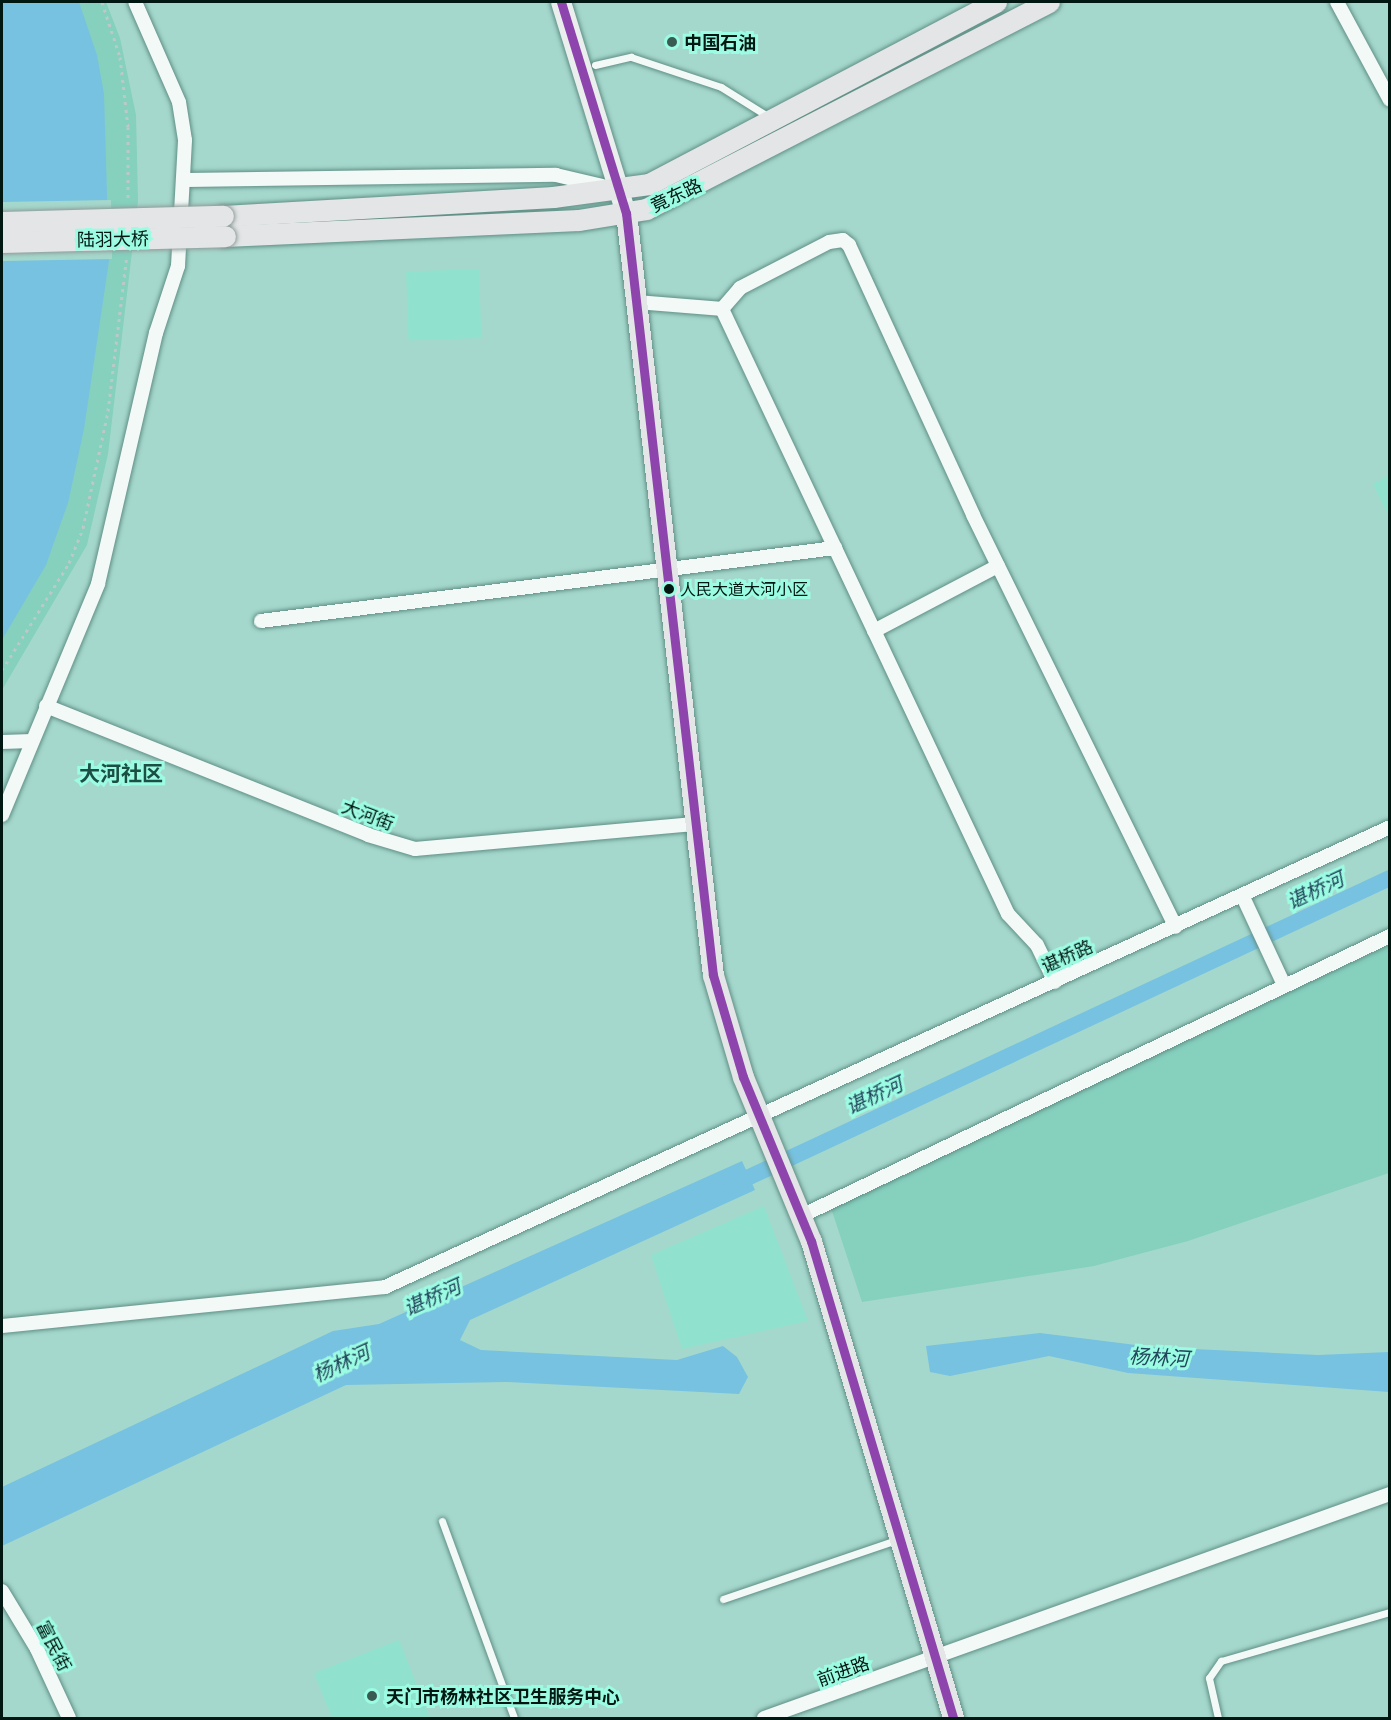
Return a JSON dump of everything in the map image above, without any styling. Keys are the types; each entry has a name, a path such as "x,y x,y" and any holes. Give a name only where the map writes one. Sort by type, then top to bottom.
{"main road":[{"path":"561,2 625,189"},
{"path":"574,2 595,65 625,189 713,975 726,1029 798,1208 953,1719"},
{"name":"竟东路","path":"224,226 625,189 664,177 996,2"},
{"name":"竟东路","path":"224,226 563,221 626,213 667,200 1049,2"},
{"name":"陆羽大桥","path":"2,222 224,226"},
{"name":"陆羽大桥","path":"2,242 224,226"}],"street":[{"path":"2,815 98,584 156,333 178,266 186,180 186,140 179,102 135,2"},
{"path":"1337,2 1389,100"},
{"path":"186,180 556,175 625,189"},
{"path":"722,309 740,288 830,242 843,240 849,245 998,566 1176,927"},
{"path":"637,302 722,309"},
{"path":"722,309 1008,914 1037,945 1055,982"},
{"path":"261,621 835,548"},
{"path":"874,631 998,566"},
{"name":"大河街","path":"46,706 368,835 416,849 697,824"},
{"path":"2,742 32,741"},
{"name":"谌桥路","path":"2,1326 385,1287 1243,897 1389,827"},
{"path":"1243,897 1284,985"},
{"path":"798,1208 1389,936"},
{"name":"前进路","path":"764,1719 933,1656 1389,1494"},
{"name":"富民街","path":"2,1592 6,1606 37,1649 69,1719"}],"lane":[{"path":"595,65 631,57 721,87 773,120"},
{"path":"442,1521 514,1719"},
{"path":"723,1599 899,1539"},
{"path":"1218,1719 1209,1678 1221,1661 1389,1612"}],"path":[{"path":"102,2 120,57 128,127 128,210"},
{"path":"2,670 69,563 83,528 108,411 127,245"}],"shaded area":[{"path":"2,2 106,2 120,38 136,115 138,201 108,454 87,545 2,690"},
{"path":"479,269 481,338 408,341 406,272"},
{"path":"1389,475 1389,517 1373,484"},
{"path":"1389,945 1389,1173 1188,1241 1094,1266 862,1302 831,1208"},
{"path":"764,1206 808,1321 682,1349 651,1255"},
{"name":"天门市杨林社区卫生服务中心","path":"399,1640 430,1718 332,1718 314,1673"}],"water":[{"path":"2,2 79,2 97,55 104,94 109,261 84,429 68,503 46,565 2,640"},
{"name":"杨林河","path":"742,1161 755,1190 470,1320 460,1340 481,1350 677,1360 723,1346 737,1357 748,1377 739,1394 506,1382 346,1385 2,1546 2,1487 333,1331 379,1324"},
{"name":"杨林河","path":"1040,1333 1152,1347 1318,1355 1389,1352 1389,1392 1128,1373 1049,1356 950,1376 930,1372 926,1346"}],"pier":[{"path":"111,200 112,259 3,261 2,202"}],"waterway":[{"name":"谌桥河","path":"730,1186 1390,878"}],"transit line":[{"path":"561,2 626,213 713,975 743,1077 811,1241 953,1718"}],"place":[{"name":"中国石油","path":"672,42"},
{"name":"人民大道大河小区","path":"669,589"},
{"name":"天门市杨林社区卫生服务中心","path":"372,1696"}],"district":[{"name":"大河社区","path":"121,773"}]}
